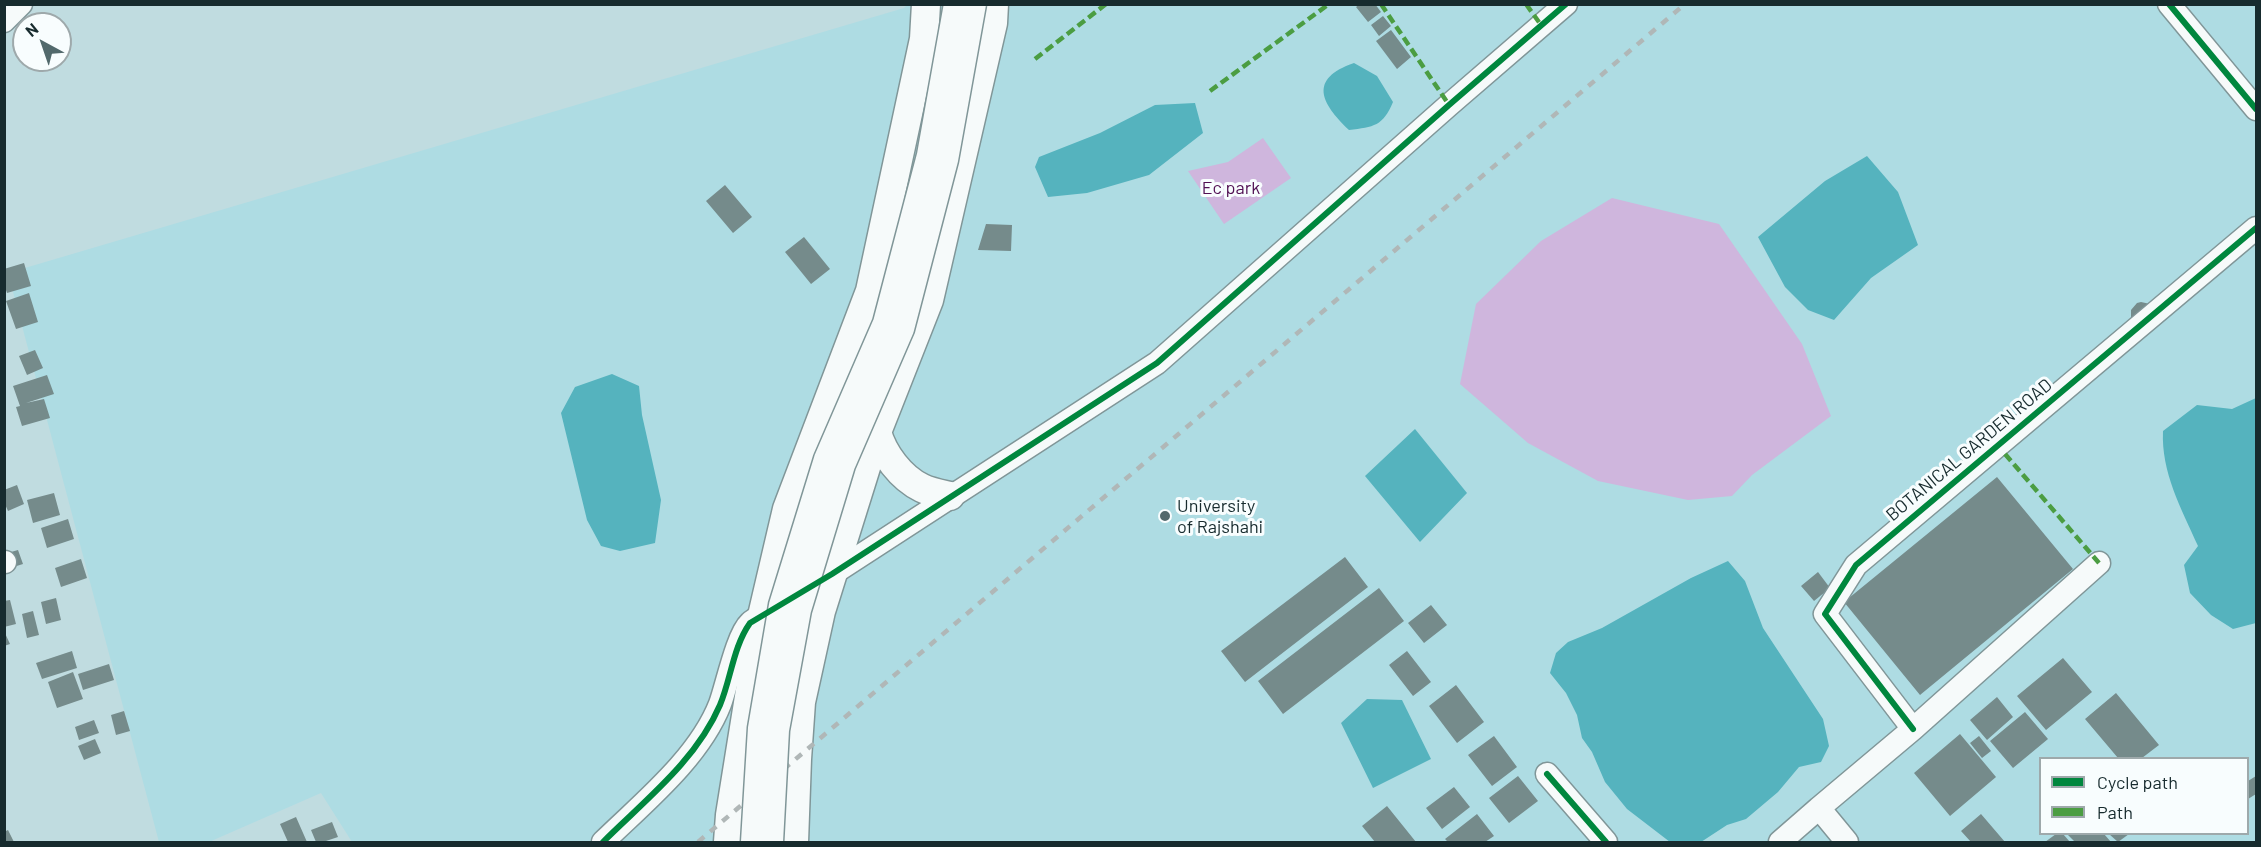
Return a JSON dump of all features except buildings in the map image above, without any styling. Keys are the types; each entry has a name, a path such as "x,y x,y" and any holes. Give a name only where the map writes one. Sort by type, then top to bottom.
{"main road":[{"path":"728,843 730,815 762,616 787,509 870,291 924,39 926,4"},
{"path":"794,843 796,759 801,702 821,610 878,432 929,300 993,23 994,4"},
{"path":"878,432 882,449 896,467 921,488 950,496"}],"street":[{"path":"4,21 21,4"},
{"path":"752,843 759,728 780,605 825,459 884,323 928,155 956,4"},
{"path":"772,843 778,730 800,610 844,465 903,329 947,160 975,4"},
{"path":"603,843 677,769 705,732 719,706 742,634 750,623 832,574 1157,363 1566,4"},
{"path":"2169,4 2256,109"},
{"name":"BOTANICAL GARDEN ROAD","path":"1913,729 1825,614 1856,565 2256,228"},
{"path":"1780,843 1913,729 2099,563"},
{"path":"1547,774 1606,843"},
{"path":"1819,808 1847,843"}],"shaded area":[{"name":"University of Rajshahi","path":"907,5 2256,5 2256,842 352,842 321,793 209,842 159,842 8,273 904,8"}],"green space":[{"name":"Ec park","path":"1263,138 1291,178 1224,224 1188,171 1228,162"},
{"path":"1612,198 1719,224 1802,344 1831,416 1752,475 1732,496 1688,500 1598,481 1528,443 1460,384 1476,304 1541,241"}],"water":[{"path":"1354,63 1377,76 1393,102 1377,124 1349,130 1326,101 1324,92 1325,84 1330,76 1339,69"},
{"path":"1195,103 1203,133 1149,175 1087,193 1048,197 1035,167 1039,157 1100,133 1155,105"},
{"path":"1867,156 1898,192 1918,245 1871,278 1834,320 1808,310 1785,287 1758,237 1825,181"},
{"path":"612,374 639,386 642,415 661,500 655,543 620,551 601,546 587,520 561,413 575,387"},
{"path":"2256,398 2256,623 2233,629 2211,615 2190,593 2184,565 2198,546 2169,475 2165,461 2163,431 2197,405 2232,409"},
{"path":"1415,429 1467,493 1420,542 1365,476"},
{"path":"1728,561 1745,581 1763,628 1823,719 1829,746 1821,762 1799,767 1778,792 1746,819 1727,825 1701,842 1670,842 1627,809 1605,782 1592,752 1582,738 1577,715 1566,693 1550,673 1556,653 1568,642 1602,628 1691,578"},
{"path":"1367,699 1402,700 1431,759 1373,788 1341,723"}],"railway":[{"path":"698,842 1685,4"}],"marked path":[{"path":"1035,59 1106,4"},
{"path":"1210,91 1329,4"},
{"path":"1381,4 1449,105"},
{"path":"1526,4 1541,25"},
{"path":"2005,454 2099,563"}],"cycle path":[{"path":"603,842 668,779 710,725 724,695 740,642 750,623 832,574 1157,363 1566,4"},
{"path":"2169,4 2256,109"},
{"path":"1913,729 1825,614 1856,565 2256,228"},
{"path":"1547,774 1606,842"}],"place":[{"name":"University of Rajshahi","path":"1165,516"}]}
